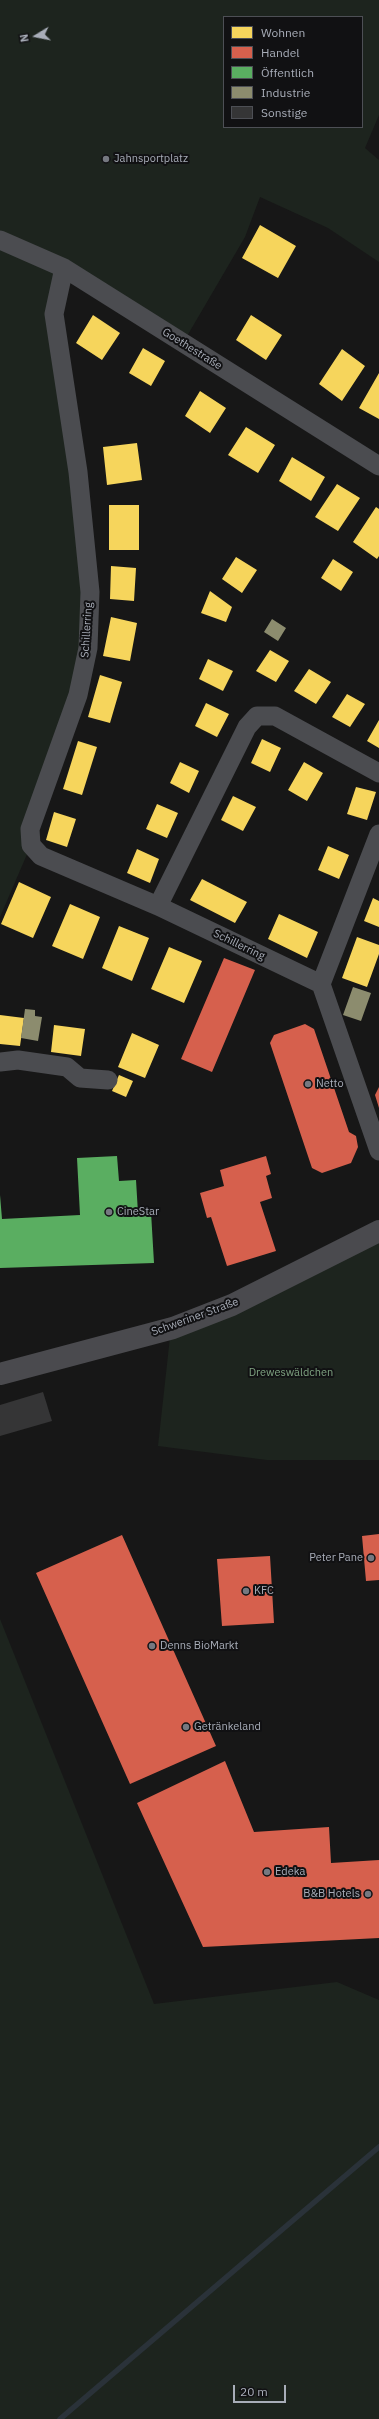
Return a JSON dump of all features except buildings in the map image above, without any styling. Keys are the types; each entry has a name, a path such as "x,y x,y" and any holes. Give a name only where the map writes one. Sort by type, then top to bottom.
{"main road":[{"name":"Schweriner Straße","path":"0,1374 173,1328 232,1305 379,1231"}],"street":[{"name":"Goethestraße","path":"0,240 64,268 379,466"},
{"name":"Schillerring","path":"64,268 54,314 80,494 90,592 88,648 78,695 30,829 31,845 41,856 158,906 321,984"},
{"path":"158,906 247,727 257,716 275,716 379,773"},
{"path":"379,834 321,984 379,1150"},
{"path":"0,1062 18,1060 67,1067 80,1078 108,1080"}],"green space":[{"path":"0,0 379,0 379,115 365,148 379,160 379,262 328,228 260,197 245,237 183,343 64,268 54,314 88,648 31,845 0,917"},
{"name":"Dreweswäldchen","path":"379,1231 379,1460 267,1460 158,1446 171,1328"},
{"path":"0,1619 154,2004 337,1982 379,2000 379,2419 0,2419"}],"waterway":[{"path":"60,2419 379,2147"}],"place":[{"name":"Jahnsportplatz","path":"106,159"},
{"name":"Netto","path":"308,1084"},
{"name":"CineStar","path":"109,1212"},
{"name":"Peter Pane","path":"371,1558"},
{"name":"KFC","path":"246,1591"},
{"name":"Denns BioMarkt","path":"152,1646"},
{"name":"Getränkeland","path":"186,1727"},
{"name":"Edeka","path":"267,1872"},
{"name":"B&B Hotels","path":"368,1894"}]}
